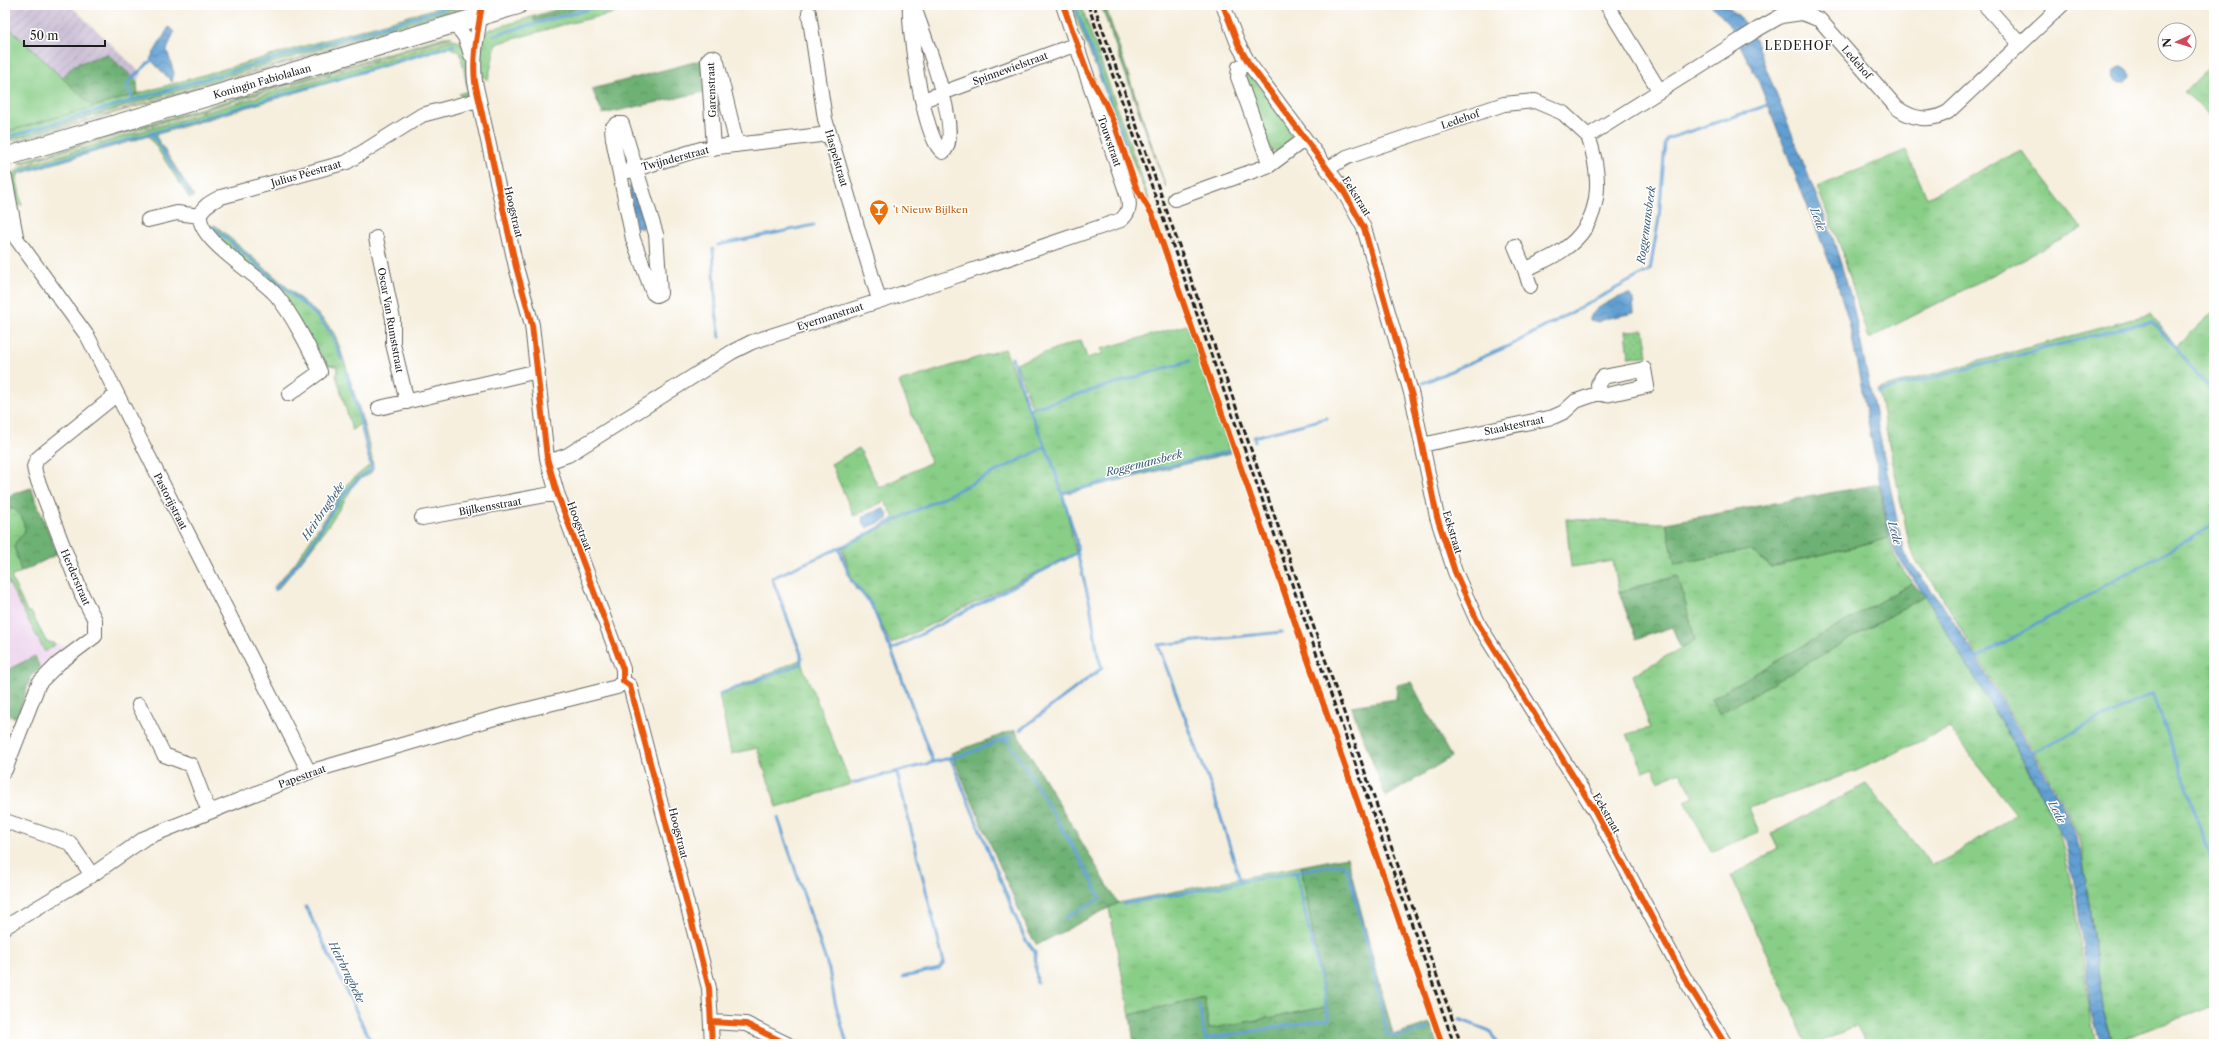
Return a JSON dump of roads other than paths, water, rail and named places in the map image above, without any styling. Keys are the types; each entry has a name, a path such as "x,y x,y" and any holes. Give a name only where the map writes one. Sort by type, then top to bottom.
{"main road":[{"name":"Koningin Fabiolalaan","path":"5,157 451,25 481,11 518,5"}],"street":[{"path":"910,5 915,10 947,104 949,142 948,149 943,152 939,150 934,140 918,84 911,37 910,5"},
{"name":"Touwstraat","path":"1062,5 1120,172 1130,204 1129,210"},
{"name":"Eekstraat","path":"1223,5 1238,44 1248,62 1343,190 1364,228 1412,396 1439,524 1467,602 1479,625 1595,811 1682,974 1725,1044"},
{"path":"1606,5 1659,90"},
{"path":"1985,5 2020,44"},
{"name":"Ledehof","path":"1588,136 1753,32 1781,16 1802,13 1820,20 1897,108 1906,115 1927,119 1938,117 1948,112 2062,5"},
{"name":"Hoogstraat","path":"481,11 476,34 473,63 478,100 516,267 532,325 548,462 557,493 623,669 623,681 630,686 709,988 712,1044"},
{"name":"Haspelstraat","path":"809,13 829,134 879,300"},
{"path":"451,25 457,27 464,35 473,63"},
{"name":"Spinnewielstraat","path":"923,100 1076,44"},
{"name":"Garenstraat","path":"714,148 708,60 711,57 715,58 717,62 738,145"},
{"path":"1248,62 1239,67 1238,77 1270,165"},
{"name":"Julius Péestraat","path":"200,216 204,208 221,197 347,162 422,115 478,100"},
{"name":"Ledehof","path":"1327,169 1347,157 1504,104 1535,101 1564,113 1588,136 1596,158 1599,179 1597,197 1588,222 1577,237 1565,249 1525,270"},
{"name":"Twijnderstraat","path":"617,124 622,124 636,169 656,234 660,293 656,295 653,293 633,239 619,174 612,128 617,124"},
{"path":"714,148 829,134"},
{"path":"1175,199 1270,165 1305,139"},
{"name":"Twijnderstraat","path":"619,174 701,149 714,148"},
{"name":"Pastorijstraat","path":"5,178 17,240"},
{"name":"Eyermanstraat","path":"548,462 568,455 732,352 752,342 1121,220 1129,210"},
{"path":"148,220 178,213 200,216 201,224 218,246 276,294 314,356 320,372 290,394"},
{"name":"Pastorijstraat","path":"5,223 88,337 309,772"},
{"path":"633,239 656,234"},
{"name":"Oscar Van Rumststraat","path":"376,238 393,320 393,344 408,402"},
{"path":"1515,246 1530,286"},
{"path":"379,408 538,371"},
{"name":"Staaktestraat","path":"1422,445 1553,417 1564,412 1576,401 1599,393"},
{"name":"Herderstraat","path":"5,770 39,683 59,663 95,636 95,620 82,595 41,491 34,467 37,459 117,394"},
{"name":"Bijlkensstraat","path":"422,518 557,493"},
{"name":"Papestraat","path":"5,927 92,875 145,838 309,772 505,715 617,687 623,681"},
{"path":"139,705 164,755 191,765 209,812"},
{"path":"5,821 70,843 92,875"},
{"path":"712,1022 746,1024 787,1044"}],"water":[{"name":"Lede","path":"1711,5 1727,5 1740,17 1755,40 1833,238 1852,300 1904,554 1942,604 1971,649 2065,809 2071,822 2083,863 2104,1014 2113,1044 2101,1044 2090,1006 2076,892 2065,842 2033,778 1993,708 1925,596 1897,557 1889,532 1849,322 1836,279 1758,80 1729,24"},
{"path":"169,27 174,32 167,50 174,73 172,82 150,59"},
{"path":"2121,67 2127,69 2129,75 2127,81 2121,83 2115,81 2113,75 2115,69"},
{"path":"630,186 632,187 643,219 648,222 642,229 636,227"},
{"path":"1629,294 1633,299 1634,313 1604,319 1598,322 1590,320 1591,316 1599,307 1612,300"},
{"path":"883,508 888,514 887,519 867,528 864,526 862,522 863,516"}],"waterway":[{"path":"5,138 456,5"},
{"path":"494,35 603,5"},
{"path":"1075,5 1125,143"},
{"path":"19,172 454,45"},
{"name":"Heirbrugbeke","path":"133,99 127,86 130,80 153,59"},
{"name":"Roggemansbeek","path":"1423,383 1511,345 1650,270 1659,218 1665,144 1667,139 1771,104"},
{"name":"Heirbrugbeke","path":"152,134 192,197"},
{"path":"718,245 814,225"},
{"name":"Heirbrugbeke","path":"212,226 316,315 331,333 342,360"},
{"path":"713,249 716,312 720,337"},
{"path":"1878,392 2138,324 2151,322 2158,328 2210,389"},
{"path":"1012,358 1028,407 1051,459 1076,539 1078,556 1090,604 1098,656 1102,668 1020,730"},
{"path":"1030,409 1189,361"},
{"name":"Heirbrugbeke","path":"275,589 307,551 342,496 360,478 372,469 359,415 346,372"},
{"name":"Roggemansbeek","path":"1255,441 1254,437 1327,418"},
{"path":"839,548 1032,454 1045,446"},
{"name":"Roggemansbeek","path":"1062,493 1230,451"},
{"path":"1973,660 2214,525"},
{"path":"720,694 801,664 801,654 772,578 839,548 851,580 871,604 895,660 933,762"},
{"path":"891,650 1077,553"},
{"path":"1241,883 1214,795 1158,645 1282,632"},
{"path":"2029,754 2153,693 2211,857 2214,856"},
{"path":"853,783 969,753 1011,736"},
{"path":"1005,738 1041,793 1087,871 1100,898 1065,918"},
{"path":"950,757 1025,939 1035,952 1037,983"},
{"path":"897,773 944,963 939,969 903,977"},
{"path":"778,818 829,970 835,1002 847,1044"},
{"path":"2211,857 2214,866"},
{"path":"1123,904 1338,864 1345,866 1349,874 1368,947 1387,1034 1392,1036 1402,1036 1428,1028"},
{"path":"1199,1005 1205,1039 1329,1019 1296,872"},
{"name":"Heirbrugbeke","path":"306,907 372,1044"},
{"path":"1459,1019 1490,1031 1497,1044"},
{"path":"2090,1044 2102,1040"}],"railway":[{"path":"1088,5 1454,1044"},
{"path":"1094,5 1461,1044"}],"place":[{"name":"'t Nieuw Bijlken","path":"879,226"}],"district":[{"name":"LEDEHOF","path":"1799,46"}]}
